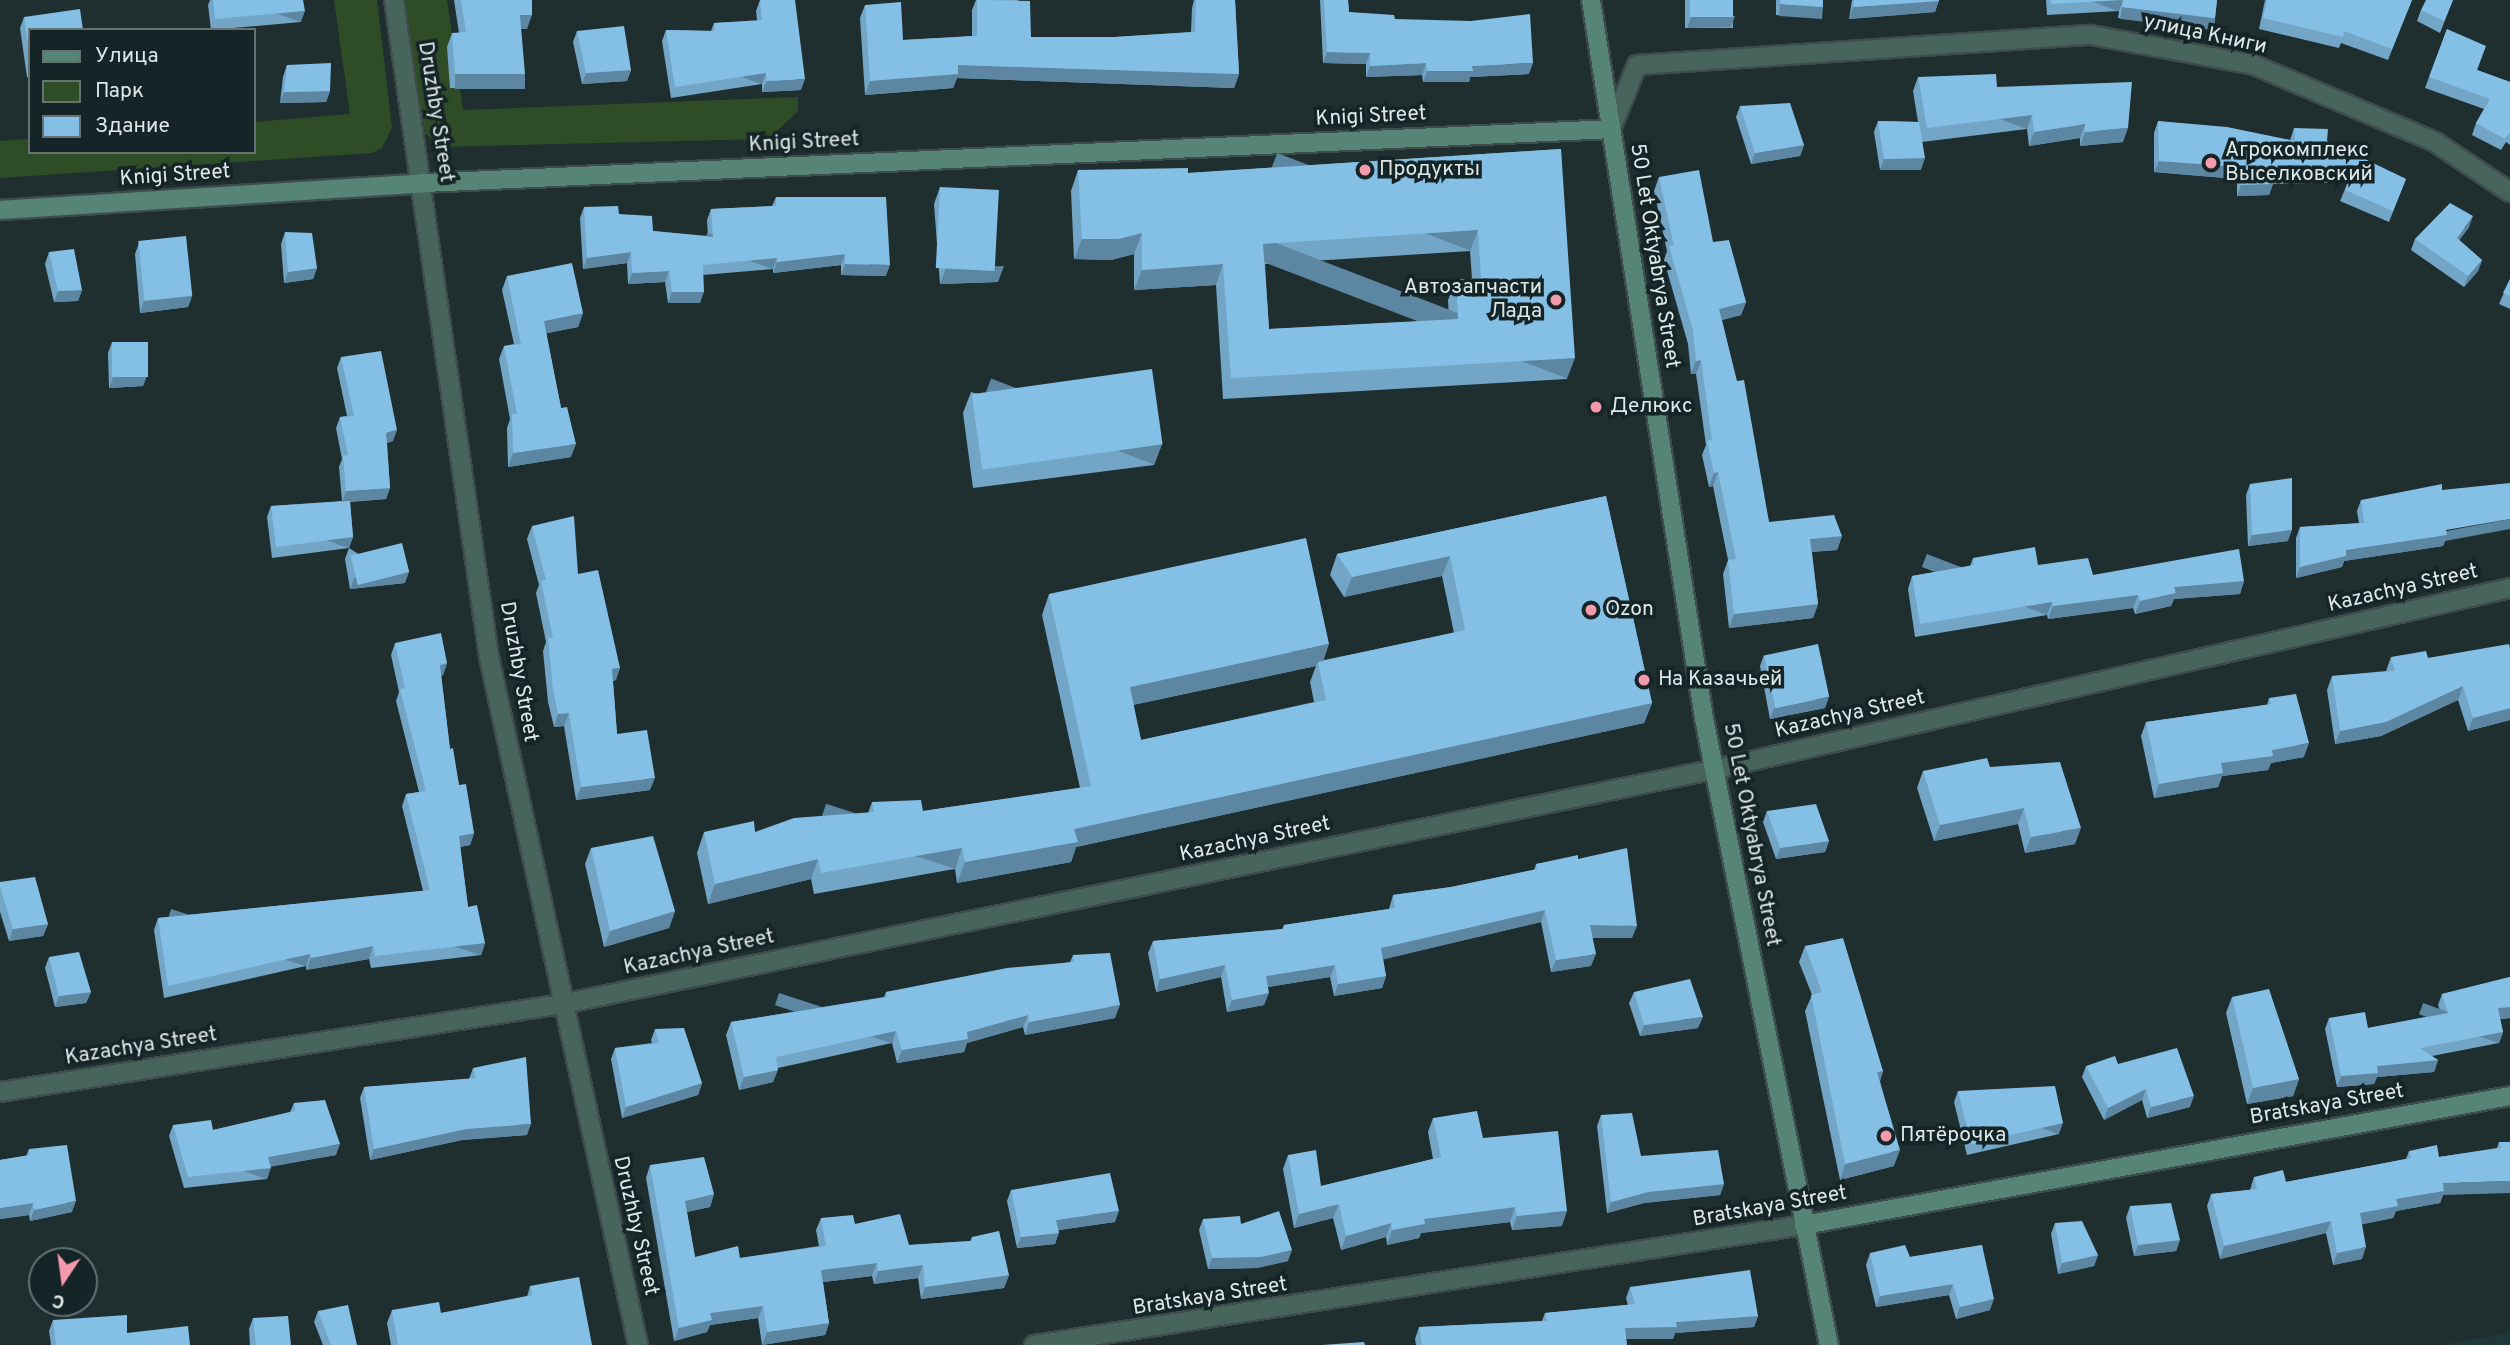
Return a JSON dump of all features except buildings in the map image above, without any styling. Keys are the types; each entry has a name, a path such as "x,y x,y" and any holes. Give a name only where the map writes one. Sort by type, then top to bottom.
{"street":[{"name":"Druzhby Street","path":"394,0 424,183 489,657 562,1004 638,1345"},
{"name":"50 Let Oktyabrya Street","path":"1591,0 1704,718 1829,1345"},
{"name":"улица Книги","path":"1611,129 1637,65 2091,35 2254,65 2435,142 2510,192"},
{"name":"Knigi Street","path":"0,210 424,183 1611,129"},
{"name":"Kazachya Street","path":"0,1093 562,1004 1716,769 2510,588"},
{"name":"Bratskaya Street","path":"1034,1345 1804,1225 2510,1096"}],"shaded area":[{"path":"2510,1333 2510,1345 2441,1345"}],"green space":[{"path":"334,0 377,0 392,128 382,148 372,153 0,178 0,141 28,139 28,154 256,154 256,122 350,114"},
{"path":"402,0 447,0 463,110 798,97 798,111 769,139 440,147 425,133"}],"place":[{"name":"Агрокомплекс Выселковский","path":"2211,163"},
{"name":"Продукты","path":"1365,170"},
{"name":"Автозапчасти Лада","path":"1556,300"},
{"name":"Делюкс","path":"1596,407"},
{"name":"Ozon","path":"1591,610"},
{"name":"На Казачьей","path":"1644,680"},
{"name":"Пятёрочка","path":"1886,1136"}]}
